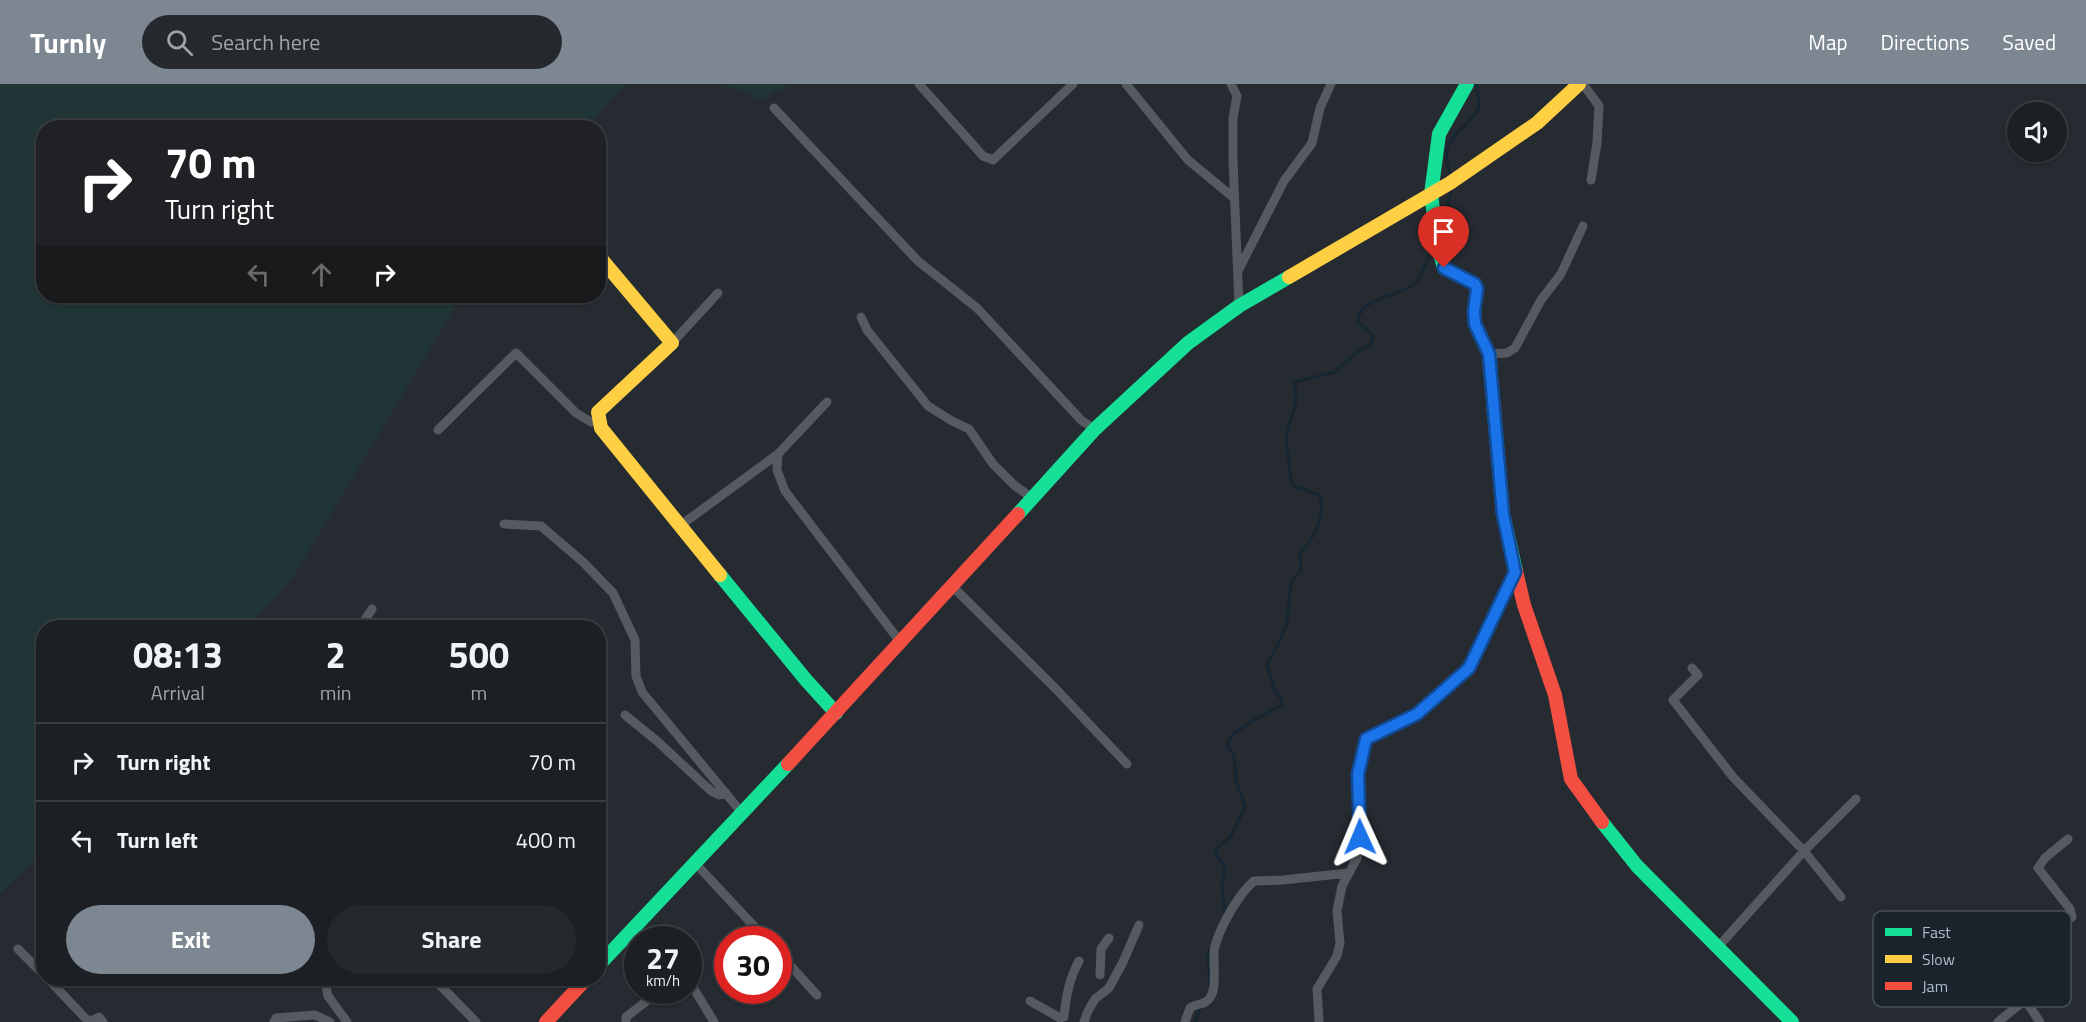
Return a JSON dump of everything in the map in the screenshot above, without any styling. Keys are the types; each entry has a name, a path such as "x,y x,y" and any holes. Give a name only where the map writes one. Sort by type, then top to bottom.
{"street":[{"path":"918,84 983,156 993,160 1073,84"},
{"path":"1126,84 1188,160 1234,198"},
{"path":"1231,84 1238,104 1233,118 1239,306"},
{"path":"1237,273 1284,181 1312,143 1320,108 1331,84"},
{"path":"1467,84 1439,134 1431,194 1438,247 1444,268 1475,284 1477,289 1475,324 1489,354 1503,514 1524,605 1555,695 1571,779 1607,830 1637,866 1792,1022"},
{"path":"641,926 695,863 901,643 1095,429 1188,343 1239,306 1450,183 1537,123 1581,84 1599,106 1597,143 1591,180"},
{"path":"774,108 918,261 976,308 1082,421 1095,429"},
{"path":"1489,354 1507,353 1515,348 1541,300 1561,274 1583,226"},
{"path":"606,265 672,343"},
{"path":"718,293 672,343 598,412 601,428 799,671 836,713"},
{"path":"861,317 867,330 928,406 969,429 993,464 1014,485 1032,498"},
{"path":"438,430 516,353 576,413 591,422 600,419"},
{"path":"681,525 778,454 827,402"},
{"path":"778,454 777,470 786,491 901,643"},
{"path":"504,524 541,526 583,562 613,592 635,640 636,676 642,692 742,813"},
{"path":"1319,1022 1317,989 1337,956 1340,943 1337,911 1342,886 1357,858 1360,837 1358,774 1366,739 1417,714 1469,668 1515,572"},
{"path":"952,586 1055,688 1126,764"},
{"path":"365,620 372,609"},
{"path":"1692,668 1698,675 1673,700 1733,777 1804,850 1841,897"},
{"path":"625,715 711,791 720,795 726,793"},
{"path":"1718,947 1804,850 1856,798"},
{"path":"2068,839 2045,858 2038,868 2070,911"},
{"path":"695,863 754,926"},
{"path":"1185,1022 1190,1008 1207,1001 1212,993 1215,979 1213,966 1215,946 1243,891 1254,881 1348,873"},
{"path":"1084,1022 1095,999 1109,988 1124,962 1139,925"},
{"path":"1100,975 1101,949 1109,938"},
{"path":"606,959 624,944"},
{"path":"18,949 36,967"},
{"path":"1030,1001 1060,1018 1064,1017 1066,994 1079,961"},
{"path":"792,967 817,994"},
{"path":"55,986 89,1022 99,1017 103,1022"},
{"path":"326,986 328,996 347,1022"},
{"path":"441,986 476,1022"},
{"path":"546,1022 580,986"},
{"path":"702,1003 714,1022"},
{"path":"626,1022 626,1017 643,1004"},
{"path":"697,1004 708,1022"},
{"path":"1998,1022 2016,1007"},
{"path":"2030,1007 2040,1022"},
{"path":"274,1022 276,1018 315,1015 330,1022"}],"shaded area":[{"path":"0,84 626,84 593,120 36,120 36,303 458,303 294,576 255,620 36,620 36,860 0,893"},
{"path":"722,84 789,84 763,100"}],"waterway":[{"path":"1451,176 1446,152 1452,139 1477,111 1479,104 1477,84"},
{"path":"1441,226 1451,193"},
{"path":"1225,913 1222,886 1225,866 1216,855 1216,850 1230,838 1245,807 1237,782 1234,757 1227,747 1231,736 1250,722 1282,705 1267,665 1286,625 1291,588 1296,575 1301,571 1300,553 1310,541 1320,519 1320,495 1294,486 1291,481 1286,437 1296,402 1295,382 1335,372 1357,352 1372,343 1373,336 1358,322 1360,314 1372,303 1414,284 1423,271 1433,245"},
{"path":"1210,949 1208,955 1210,987"},
{"path":"1195,1022 1202,1006"}],"traffic: fast":[{"path":"1467,84 1439,134 1431,194 1438,247 1444,268 1475,284 1477,289 1475,324 1489,354 1503,514 1516,571"},
{"path":"1018,514 1095,429 1188,343 1239,306 1289,277"},
{"path":"720,575 836,713"},
{"path":"606,957 788,764"},
{"path":"1602,822 1637,866 1792,1022"}],"traffic: slow":[{"path":"1289,277 1450,183 1537,123 1579,84"},
{"path":"606,265 672,343 598,412 601,428 720,575"}],"traffic: jam":[{"path":"788,764 1018,514"},
{"path":"1516,571 1524,605 1555,695 1571,779 1602,822"},
{"path":"546,1022 580,986"}],"route":[{"path":"1360,837 1358,774 1366,739 1417,714 1469,668 1515,572 1503,514 1489,354 1475,324 1477,289 1475,284 1444,268"}]}
